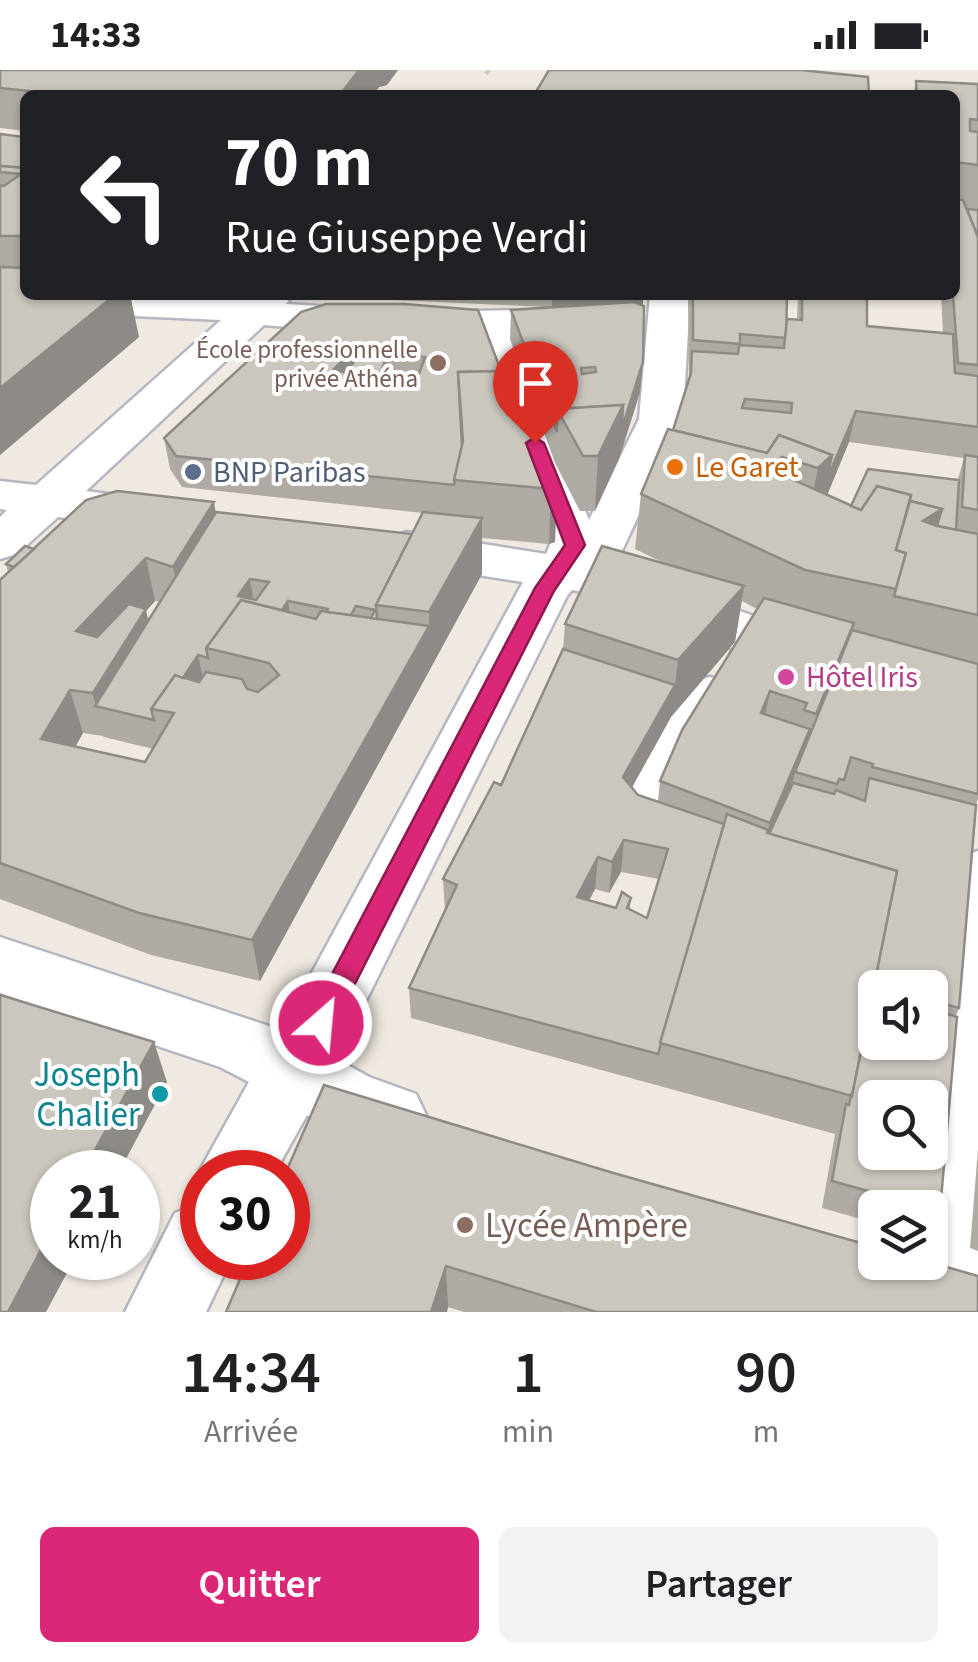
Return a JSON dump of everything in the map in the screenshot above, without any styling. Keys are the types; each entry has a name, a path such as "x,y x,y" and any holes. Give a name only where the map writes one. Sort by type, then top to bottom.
{"street":[{"path":"63,300 260,307 336,320 489,326 649,312 661,419 595,559 560,571"},
{"path":"0,543 260,307"},
{"path":"249,1150 545,588 575,545 489,326"},
{"path":"0,494 195,519"},
{"path":"354,540 597,578 754,636 866,666"},
{"path":"640,809 687,728 754,636"},
{"path":"939,1283 978,876"},
{"path":"0,965 240,1044 294,1070 350,1104 462,1138"},
{"path":"165,1312 181,1280"}],"building":[{"path":"0,70 359,70 344,90 0,88"},
{"path":"549,70 801,70 868,77 869,90 537,90"},
{"path":"916,81 978,84 978,120 970,119 970,131 978,132 978,165 960,163 960,90 917,90"},
{"path":"0,134 20,136 20,168 0,166"},
{"path":"0,166 20,168 20,174 0,172"},
{"path":"20,175 20,236 0,236 0,185"},
{"path":"960,200 978,237 978,365 958,363 953,300 960,300"},
{"path":"967,209 978,210 978,237"},
{"path":"0,267 20,268 20,300 109,300 0,388"},
{"path":"693,300 787,300 786,338 740,334 740,344 693,340"},
{"path":"802,300 867,300 867,326 953,334 955,373 978,376 978,427 856,411 827,479 832,455 779,435 767,453 673,430 691,373 692,351 738,354 739,345 784,348 787,319 802,320","holes":["745,399 792,403 791,413 742,408"]},
{"path":"634,302 644,306 643,362 622,428 623,405 557,409 557,432 511,310","holes":["595,367 596,372 582,374 581,368"]},
{"path":"326,304 404,304 478,310 501,371 458,372 462,446 454,485 176,456 164,438 301,312","holes":["352,350 361,352 346,373 334,369","388,354 425,357 419,374 381,371"]},
{"path":"506,371 557,486 551,489 454,480 463,441 458,372"},
{"path":"623,405 598,456 583,456 557,409"},
{"path":"668,429 767,453 779,435 832,455 818,468 782,457 769,469 861,510 877,486 911,495 896,550 906,553 896,589 805,570 641,494"},
{"path":"965,455 978,457 978,510 962,507"},
{"path":"868,469 959,480 956,530 937,526 942,509 910,501 911,495 877,486 861,510 851,506"},
{"path":"117,491 214,502 173,567 146,558 76,631 97,637 129,604 146,609 93,693 70,690 41,739 145,762 174,713 151,709 175,675 199,682 206,672 242,679 247,689 258,692 279,675 269,663 206,648 241,600 316,619 321,611 429,626 252,940 139,913 0,863 0,580 86,500"},
{"path":"910,501 942,509 923,521 978,534 978,615 894,596 906,553 896,550"},
{"path":"216,512 412,534 376,605 377,619 371,618 375,610 356,606 351,615 288,601 282,610 241,600 206,648 208,658 198,655 183,678 175,675 151,709 154,720 95,706","holes":["250,579 269,582 256,600 238,596"]},
{"path":"423,512 482,518 429,612 376,605"},
{"path":"25,546 34,549 14,567 6,564"},
{"path":"602,546 744,586 678,660 565,624"},
{"path":"764,598 854,623 816,714 804,710 807,703 770,691 761,713 810,729 770,823 660,781 682,730"},
{"path":"852,630 978,664 978,794 872,767 873,764 851,757 844,780 839,779 837,784 795,772"},
{"path":"563,649 675,685 623,777 638,795 724,824 658,1054 409,988 457,885 443,879 494,782 501,785","holes":["624,840 668,849 647,918 627,908 631,898 622,892 616,908 577,897 598,857 612,862"]},
{"path":"869,778 976,805 959,1008 948,1005 948,970 877,970 897,871 769,834 793,783 834,794 836,790 865,801"},
{"path":"727,814 768,830 767,833 897,871 877,970 858,970 859,1060 852,1096 660,1043"},
{"path":"0,995 154,1042 95,1150 30,1150 30,1270 8,1312 0,1312"},
{"path":"948,1014 957,1017 948,1120 948,1080 858,1080 858,1170 944,1170 942,1190 864,1190 832,1181 846,1104 852,1096 859,1060 948,1060"},
{"name":"Lycée Ampère","path":"324,1085 858,1242 858,1280 948,1280 948,1267 978,1276 978,1312 596,1312 446,1266 431,1312 226,1312 240,1280 310,1280 310,1150 296,1150"}],"place":[{"name":"École professionnelle privée Athéna","path":"438,363"},
{"name":"Le Garet","path":"675,467"},
{"name":"BNP Paribas","path":"193,472"},
{"name":"Hôtel Iris","path":"786,677"},
{"name":"Joseph Chalier","path":"160,1094"},
{"name":"Lycée Ampère","path":"465,1225"}],"route":[{"path":"321,1023 545,588 575,545 535,443"}]}
